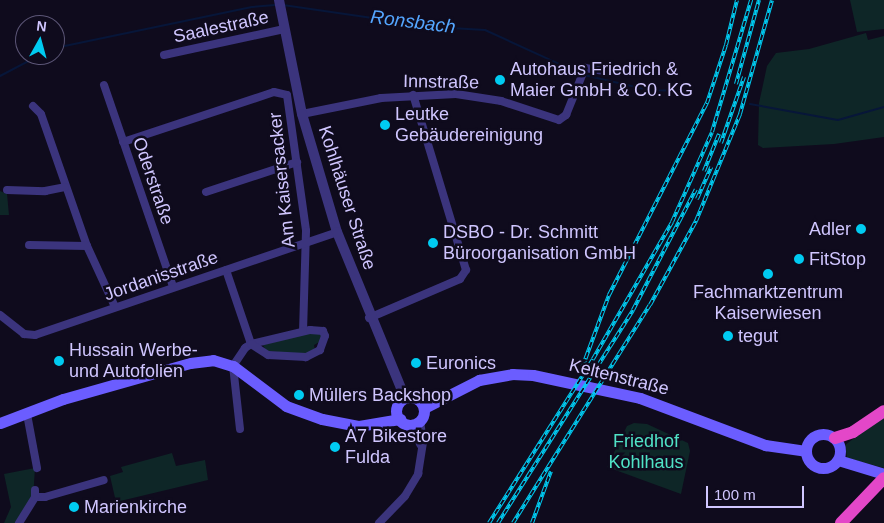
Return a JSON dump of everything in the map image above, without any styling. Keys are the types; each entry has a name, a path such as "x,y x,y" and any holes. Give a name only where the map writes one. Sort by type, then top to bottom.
{"highway":[{"path":"838,442 884,411"},
{"path":"841,523 880,482"}],"main road":[{"path":"0,423 63,399 190,363 213,360 233,366 279,402 314,417 359,426 400,419 416,422 424,408 417,399 405,398 398,406 400,419"},
{"name":"Keltenstraße","path":"424,408 479,380 502,375 533,375 640,398 765,445 806,451"},
{"path":"828,434 838,442 838,460 830,467 819,468 810,462 806,451 809,442 817,435 828,434"},
{"path":"838,460 884,474"}],"street":[{"name":"Kohlhäuser Straße","path":"279,3 302,114 336,232 369,318 405,398"},
{"name":"Saalestraße","path":"164,54 284,30"},
{"name":"Innstraße","path":"302,114 414,95 484,97 559,120 566,115 585,68 603,72"},
{"name":"Oderstraße","path":"104,85 173,287"},
{"name":"Am Kaisersacker","path":"123,142 279,91 287,95 297,162 305,242 303,331"},
{"path":"369,318 460,279 466,270 414,95"},
{"path":"33,106 41,114 87,246 115,307"},
{"path":"206,192 297,162"},
{"path":"7,190 45,191 65,187"},
{"name":"Jordanisstraße","path":"0,315 24,334 30,336 336,232"},
{"path":"29,245 87,246"},
{"path":"226,270 251,344 268,355 306,357 320,350 325,336 320,330 303,331 251,344 239,355 233,366 240,429"},
{"path":"27,414 37,468"},
{"path":"378,523 414,483 422,448 416,422"},
{"path":"19,523 35,493 45,497 104,480"}],"green space":[{"path":"850,0 884,0 884,29 857,32"},
{"path":"866,33 868,40 884,36 884,137 834,144 763,148 758,145 759,103 767,66 776,53 809,49"},
{"path":"0,191 7,194 9,215 0,215"},
{"path":"313,332 321,332 323,340 314,345 315,351 305,354 266,351 263,345"},
{"path":"884,416 884,468 847,458 845,445"},
{"name":"Friedhof Kohlhaus","path":"634,423 647,424 688,443 690,451 681,494 607,467 627,426"},
{"path":"172,453 176,466 205,460 208,480 116,502 110,476 123,472 121,467"},
{"path":"35,468 33,498 17,523 4,523 11,507 4,474"}],"waterway":[{"name":"Ronsbach","path":"65,46 252,7 275,5"},
{"name":"Ronsbach","path":"283,5 434,27 485,30 579,73"},
{"name":"Ronsbach","path":"0,76 21,65"},
{"name":"Ronsbach","path":"584,75 653,91 674,90"},
{"name":"Ronsbach","path":"750,104 838,120 884,107"}],"railway":[{"path":"582,368 609,295 707,103 726,45 737,0"},
{"path":"489,523 593,359 672,222 712,132 751,0"},
{"path":"736,84 759,0"},
{"path":"513,523 650,305 696,221 740,114 772,0"},
{"path":"721,143 744,77"},
{"path":"704,171 719,134"},
{"path":"697,199 711,167"},
{"path":"498,523 633,310 696,189"},
{"path":"532,523 551,471"}],"place":[{"name":"Autohaus Friedrich & Maier GmbH & C0. KG","path":"500,80"},
{"name":"Leutke Gebäudereinigung","path":"385,125"},
{"name":"Adler","path":"861,229"},
{"name":"DSBO - Dr. Schmitt Büroorganisation GmbH","path":"433,243"},
{"name":"FitStop","path":"799,259"},
{"name":"Fachmarktzentrum Kaiserwiesen","path":"768,274"},
{"name":"tegut","path":"728,336"},
{"name":"Hussain Werbe- und Autofolien","path":"59,361"},
{"name":"Euronics","path":"416,363"},
{"name":"Müllers Backshop","path":"299,395"},
{"name":"A7 Bikestore Fulda","path":"335,447"},
{"name":"Marienkirche","path":"74,507"}]}
